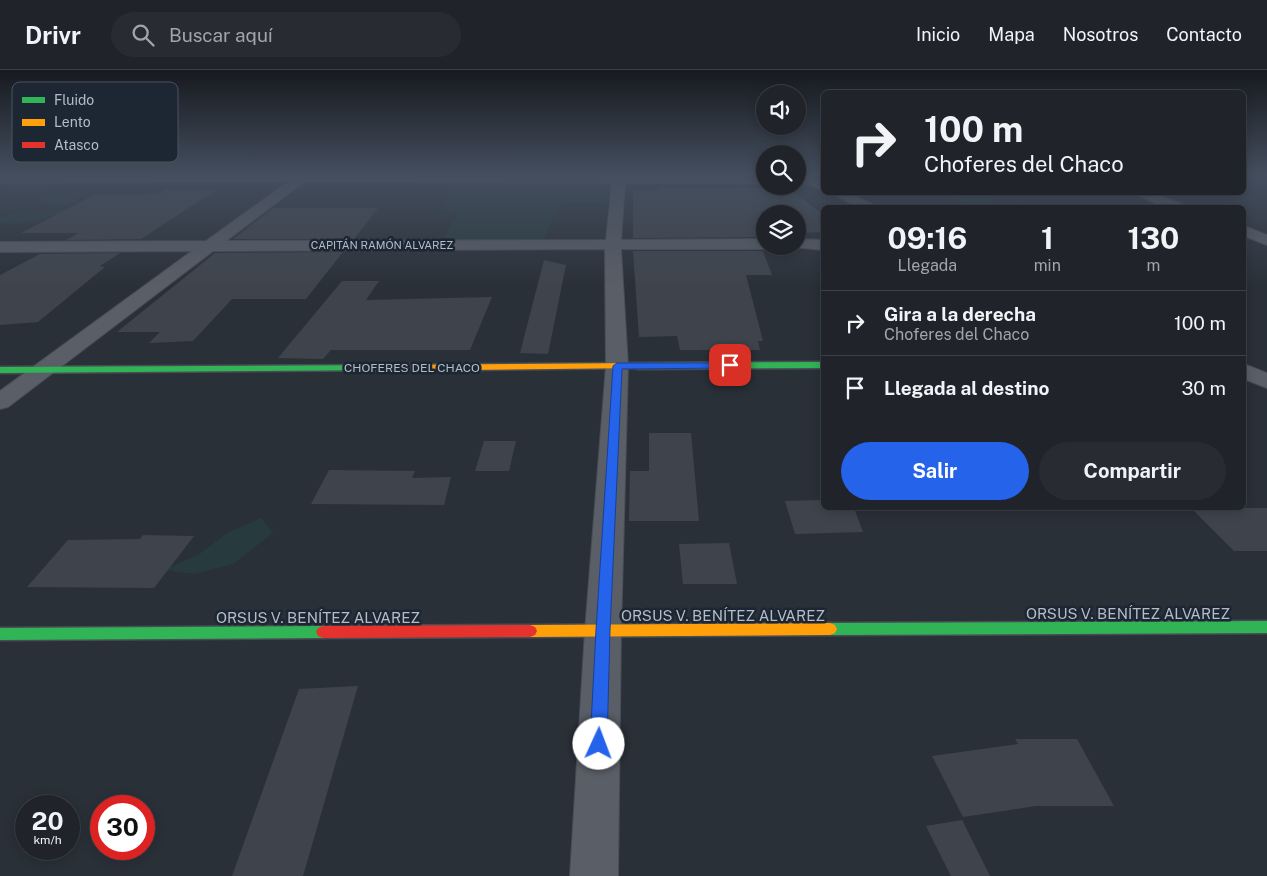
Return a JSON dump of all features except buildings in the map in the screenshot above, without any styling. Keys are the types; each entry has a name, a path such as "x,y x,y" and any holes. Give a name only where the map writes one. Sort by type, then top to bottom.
{"street":[{"path":"0,402 256,212"},
{"path":"594,876 603,630 617,366 613,244 616,212"},
{"path":"1246,232 1267,240"},
{"name":"CAPITÁN RAMÓN ALVAREZ","path":"0,247 756,244"},
{"path":"806,244 821,244"},
{"path":"1246,246 1267,246"},
{"path":"1246,361 1267,361"},
{"name":"CHOFERES DEL CHACO","path":"0,370 821,364"},
{"path":"1246,372 1267,381"},
{"name":"ORSUS V. BENÍTEZ ALVAREZ","path":"0,634 1267,627"}],"green space":[{"path":"26,212 67,212 37,222 0,224 0,218"},
{"path":"441,212 556,212 542,242 442,242 457,214 439,214"},
{"path":"261,518 273,533 233,564 194,574 164,570 201,553 227,533"}],"traffic: fast":[{"path":"638,366 821,365"},
{"path":"0,370 387,368"},
{"path":"830,629 1267,627"},
{"path":"0,634 323,632"}],"traffic: slow":[{"path":"387,368 638,366"},
{"path":"530,631 830,629"}],"traffic: jam":[{"path":"323,632 530,631"}],"route":[{"path":"599,744 617,366 730,365"}]}
